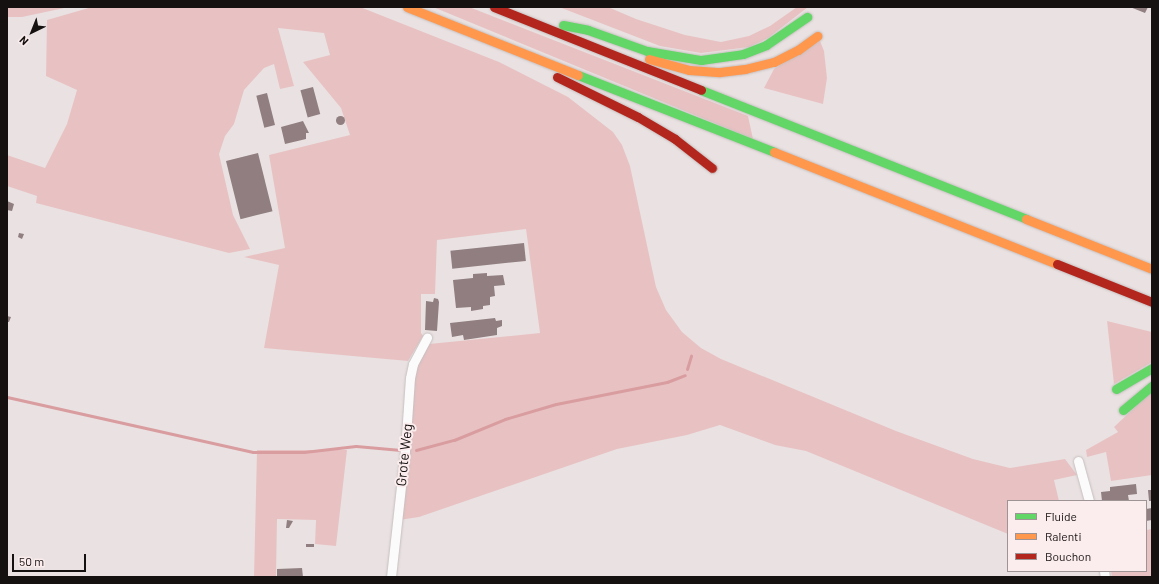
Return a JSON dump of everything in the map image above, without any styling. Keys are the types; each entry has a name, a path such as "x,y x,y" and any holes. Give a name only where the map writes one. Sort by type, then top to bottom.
{"highway":[{"path":"407,7 1152,302"},
{"path":"494,7 1152,269"},
{"path":"544,26 563,25 588,30 647,51 702,60 743,54 766,45 807,17"},
{"path":"563,25 652,60 689,70 720,72 774,62 798,50 817,36"},
{"path":"502,44 560,79 638,117 675,139 712,168"},
{"path":"1116,389 1152,368"},
{"path":"1123,410 1152,386"}],"street":[{"name":"Grote Weg","path":"391,577 406,450 410,378 413,364 427,338"},
{"path":"1078,461 1089,500"}],"shaded area":[{"path":"7,7 69,7 22,17 7,17"},
{"path":"92,7 360,7 499,62 568,97 613,132 622,145 630,166 656,287 666,310 682,332 701,348 721,359 896,431 973,459 1010,468 1065,459 1077,475 1054,480 1059,500 1007,500 1007,534 806,451 775,445 720,425 687,435 617,449 419,517 399,520 413,368 418,358 429,344 540,333 526,229 437,240 435,294 421,294 421,333 423,336 408,361 264,348 279,265 244,257 285,248 269,155 350,135 341,108 303,62 330,55 324,33 278,28 294,86 280,89 274,64 264,68 244,90 234,124 225,136 219,154 233,215 250,249 229,253 36,203 37,196 7,186 7,155 45,168 67,124 77,90 46,76 47,20"},
{"path":"433,7 469,7 748,116 753,139"},
{"path":"559,7 608,7 636,19 685,35 721,42 749,36 770,26 797,7 808,7 768,38 749,47 701,53 660,46"},
{"path":"820,41 824,51 827,78 823,104 764,88 774,69"},
{"path":"1107,321 1152,332 1152,362 1114,384"},
{"path":"1152,391 1152,475 1111,481 1106,452 1087,457 1086,450 1118,432 1114,427"},
{"path":"257,450 347,450 336,546 315,544 316,520 277,519 276,577 254,577"},
{"path":"1152,529 1152,577 1112,577 1111,572 1147,572 1147,530"}],"building":[{"path":"1130,7 1148,7 1145,13"},
{"path":"313,87 320,114 308,117 300,90"},
{"path":"267,93 275,125 264,128 256,96"},
{"path":"340,115 345,120 340,125 335,120"},
{"path":"303,121 309,133 306,133 306,139 285,144 281,127"},
{"path":"258,153 273,211 240,219 226,161"},
{"path":"7,201 14,204 12,211 7,210"},
{"path":"19,233 24,234 22,239 18,237"},
{"path":"524,243 526,261 452,269 450,251"},
{"path":"487,273 487,276 503,275 505,285 494,286 495,296 490,297 490,305 483,306 483,309 471,311 471,307 456,308 453,280 473,278 473,274"},
{"path":"434,298 438,299 439,302 437,331 425,330 426,301 433,302"},
{"path":"7,316 11,317 9,322 7,322"},
{"path":"495,318 496,321 502,320 502,326 497,328 497,335 464,340 463,335 452,337 450,323"},
{"path":"1136,484 1137,494 1128,495 1129,500 1102,500 1101,492 1110,491 1110,487"},
{"path":"1148,490 1152,490 1152,501 1149,501"},
{"path":"1152,508 1152,520 1147,521 1147,509"},
{"path":"287,520 293,521 289,528 286,528"},
{"path":"306,544 314,544 314,547 306,547"},
{"path":"302,568 303,577 277,577 277,569"}],"waterway":[{"path":"687,369 691,356"},
{"path":"416,450 454,440 505,419 556,404 667,382 685,375"},
{"path":"7,397 253,452 304,452 356,446 401,450"}],"traffic: fast":[{"path":"563,25 588,30 647,51 701,60 743,54 766,45 807,17"},
{"path":"578,75 774,152"},
{"path":"701,90 1026,219"},
{"path":"1116,389 1152,368"},
{"path":"1123,410 1152,386"}],"traffic: slow":[{"path":"407,7 578,75"},
{"path":"649,59 689,70 720,72 745,69 774,62 798,50 817,36"},
{"path":"774,152 1057,264"},
{"path":"1026,219 1152,269"}],"traffic: jam":[{"path":"494,7 701,90"},
{"path":"557,77 638,117 675,139 712,168"},
{"path":"1057,264 1152,302"}]}
